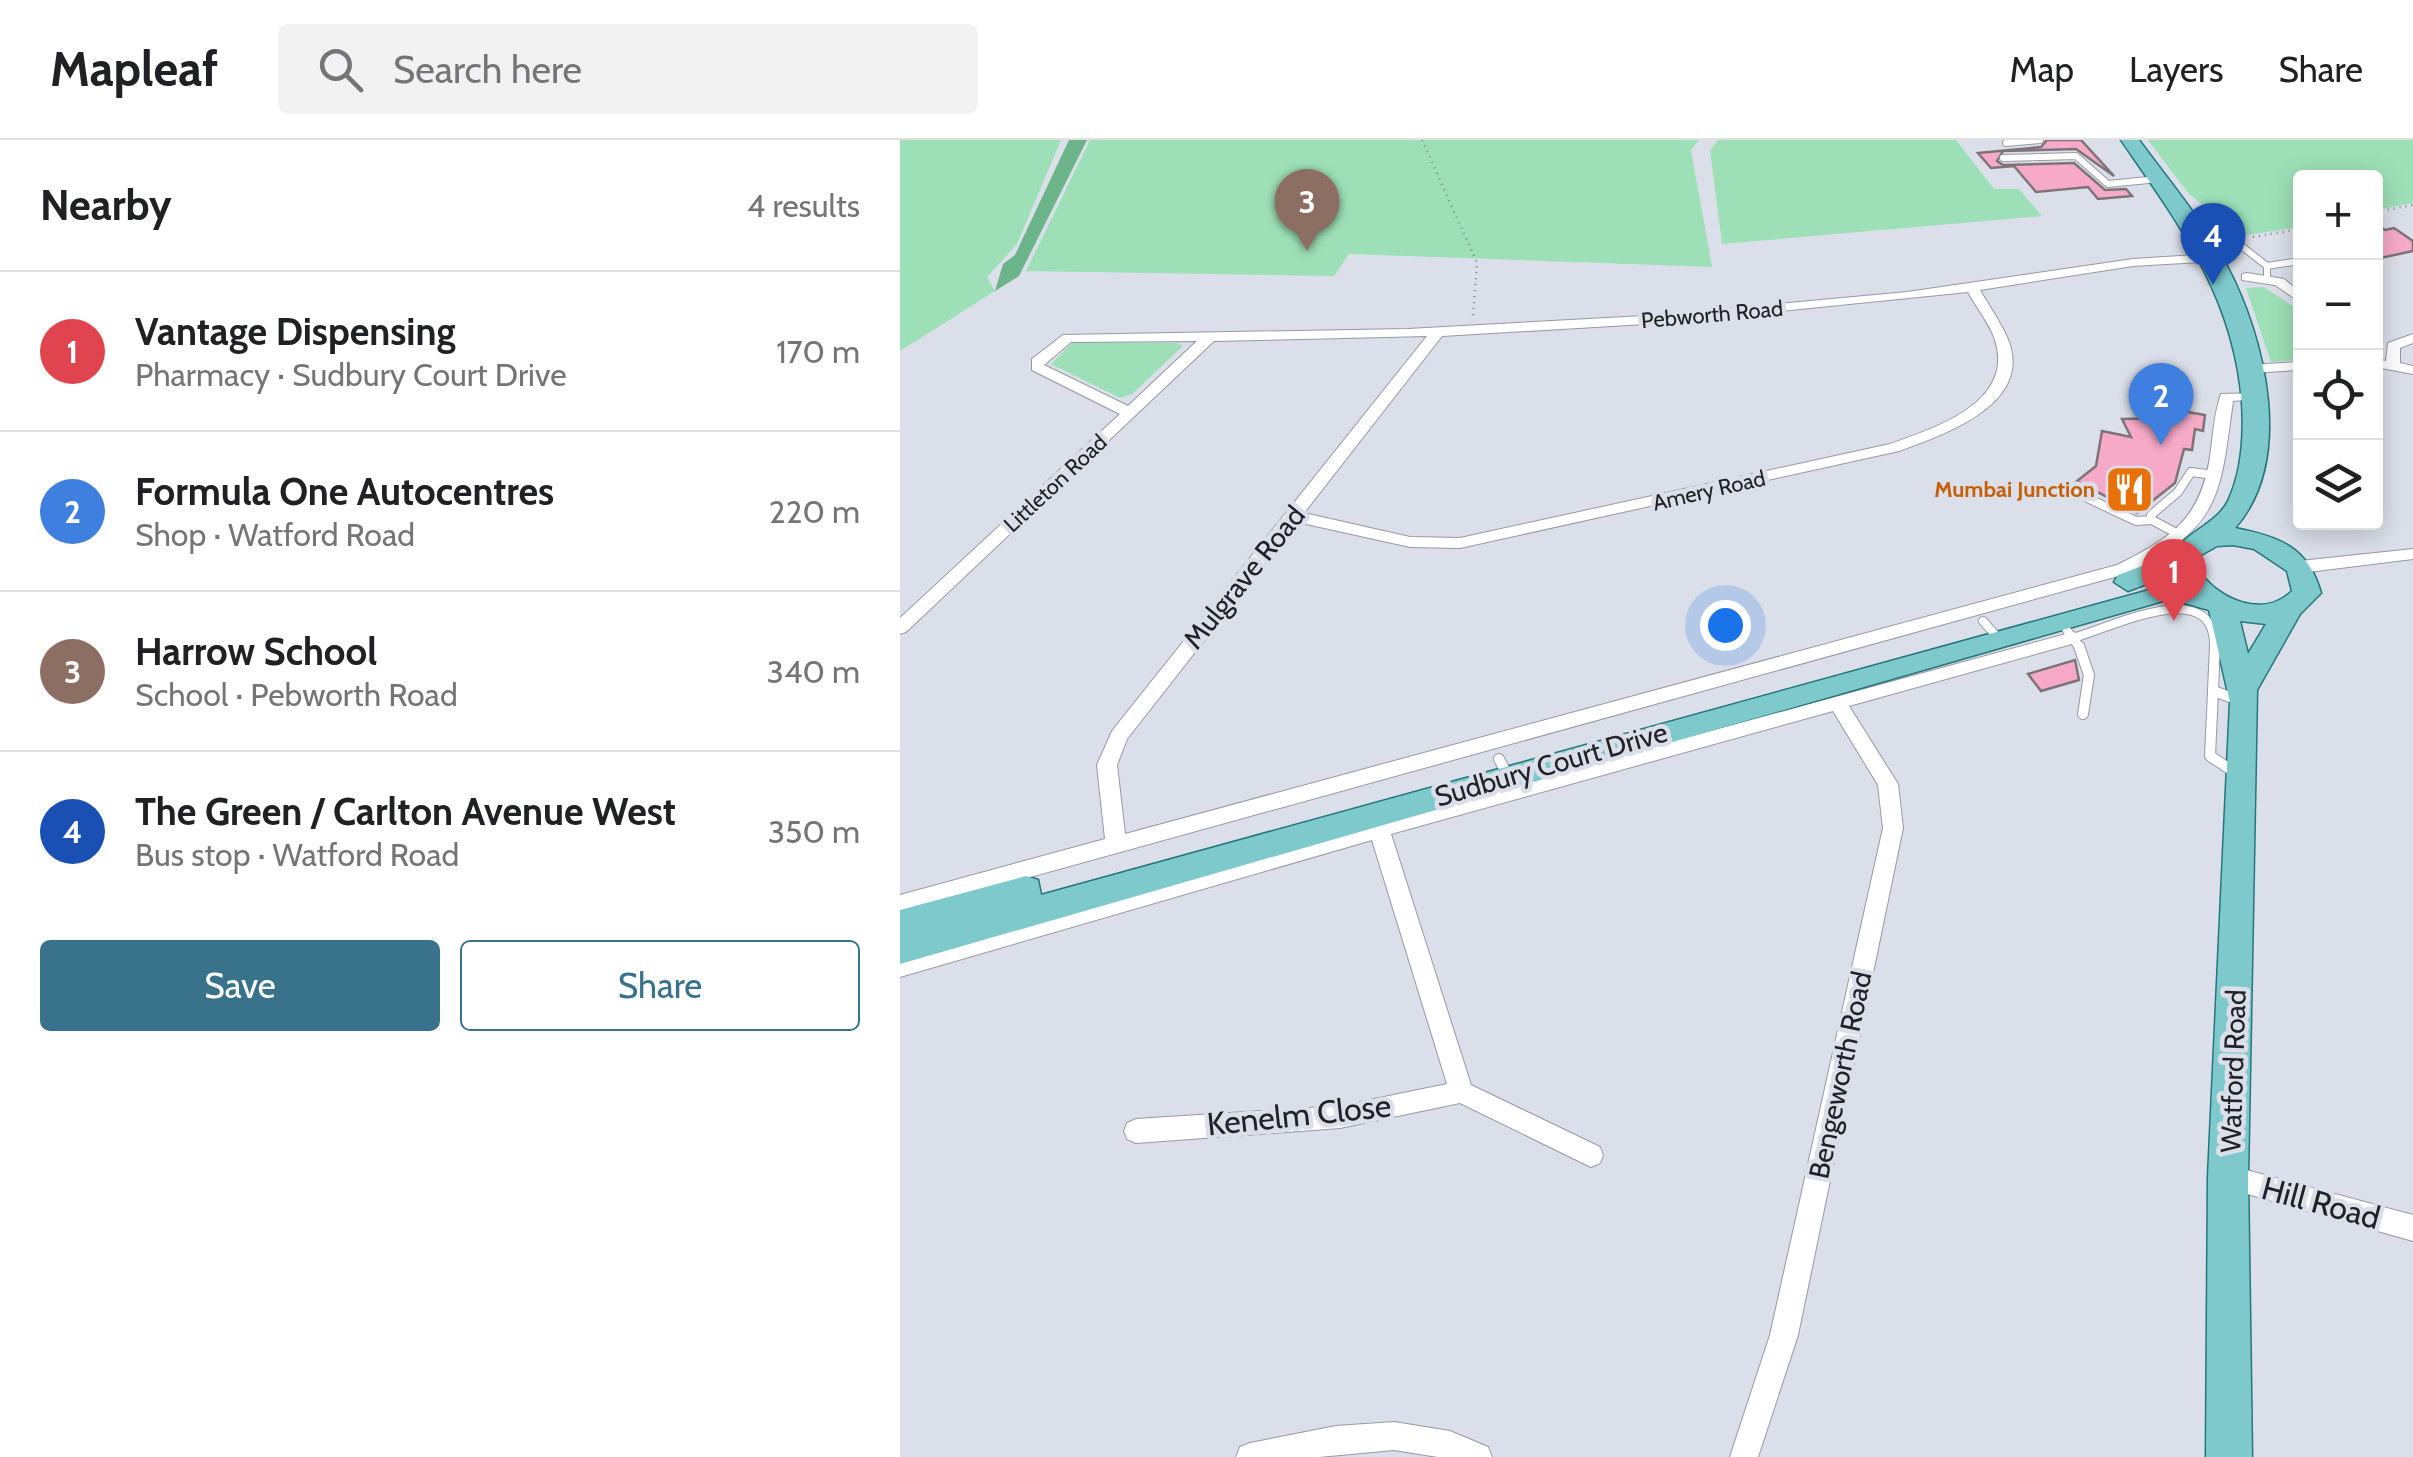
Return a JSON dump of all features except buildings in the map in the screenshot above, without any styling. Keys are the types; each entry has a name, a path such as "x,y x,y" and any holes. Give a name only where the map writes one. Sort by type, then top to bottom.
{"main road":[{"path":"2130,140 2212,258 2235,312 2248,369 2253,396 2253,449 2241,499 2211,538"},
{"path":"2241,499 2247,524 2262,542 2300,568"},
{"path":"2211,538 2233,536 2262,542"},
{"name":"Sudbury Court Drive","path":"900,924 1198,832 1746,718 1991,630 2181,547 2211,538"},
{"name":"Watford Road","path":"2181,547 2189,580 2213,600 2234,693 2244,777 2228,1177 2229,1457"},
{"name":"Watford Road","path":"2234,693 2288,611 2307,593 2300,568"},
{"name":"Sudbury Court Drive","path":"900,949 1466,797 1504,767 1991,630 2068,630 2170,590 2249,613 2288,611"}],"street":[{"name":"Pebworth Road","path":"1130,412 1037,367 1037,362 1068,338 1472,331 1746,312 1972,288 2156,260 2212,258"},
{"path":"2247,277 2267,272 2293,292"},
{"name":"Amery Road","path":"1293,516 1410,542 1460,543 1894,448 1947,428 1980,408 2001,385 2007,362 2002,340 1972,288"},
{"name":"Mulgrave Road","path":"1116,843 1106,764 1111,750 1130,720 1438,332"},
{"name":"Littleton Road","path":"900,628 1209,338"},
{"path":"2383,344 2393,346 2413,338"},
{"path":"2393,346 2393,365"},
{"path":"2383,364 2413,370"},
{"path":"2248,369 2293,366"},
{"path":"2181,547 2203,514 2215,480 2226,397 2253,396"},
{"path":"2215,480 2241,499"},
{"path":"2300,568 2413,554"},
{"name":"Sudbury Court Drive","path":"900,904 1116,843 1198,832 2109,578"},
{"name":"Sudbury Court Drive","path":"900,968 1270,851 1379,829 1466,797 1746,718 1837,702 2068,630"},
{"name":"Bengeworth Road","path":"1744,1457 1784,1335 1893,828 1888,784 1837,702"},
{"path":"1379,829 1461,1092 1591,1155"},
{"name":"Kenelm Close","path":"1136,1131 1340,1118 1461,1092"},
{"name":"Hill Road","path":"2228,1177 2413,1228"},
{"path":"1250,1457 1332,1439 1396,1434 1455,1446 1478,1457"}],"lane":[{"path":"2006,143 2040,140"},
{"path":"2003,158 2072,156 2086,161 2108,184 2158,179"},
{"path":"2208,220 2267,272 2293,263"},
{"path":"2152,520 2191,472 2215,480"},
{"path":"2060,485 2136,521 2152,520 2181,547"},
{"path":"2082,714 2092,679 2068,630 2125,624 2160,608 2192,610 2212,623 2234,693"}],"path":[{"path":"1422,140 1477,263 1472,331"},
{"path":"2383,211 2413,205"},
{"path":"2234,240 2293,230"}],"green space":[{"path":"900,140 1061,140 1017,244 987,277 995,291 900,351"},
{"path":"1069,140 1087,140 1019,276 995,291 1003,264 1015,255"},
{"path":"1090,140 1699,140 1691,150 1712,267 1349,254 1334,276 1026,271"},
{"path":"1718,140 1956,140 1994,189 2019,189 2042,216 1722,244 1710,151"},
{"path":"2148,140 2413,140 2413,203 2383,209 2383,170 2293,170 2293,228 2241,236 2188,193"},
{"path":"2264,287 2293,306 2293,360 2271,362 2246,288"},
{"path":"1073,342 1183,346 1132,394 1120,398 1051,364"}],"place":[{"name":"Harrow School","path":"1307,251"},
{"name":"The Green / Carlton Avenue West","path":"2213,285"},
{"name":"Formula One Autocentres","path":"2161,445"},
{"name":"Mumbai Junction","path":"2130,489"},
{"name":"Vantage Dispensing","path":"2174,621"}]}
